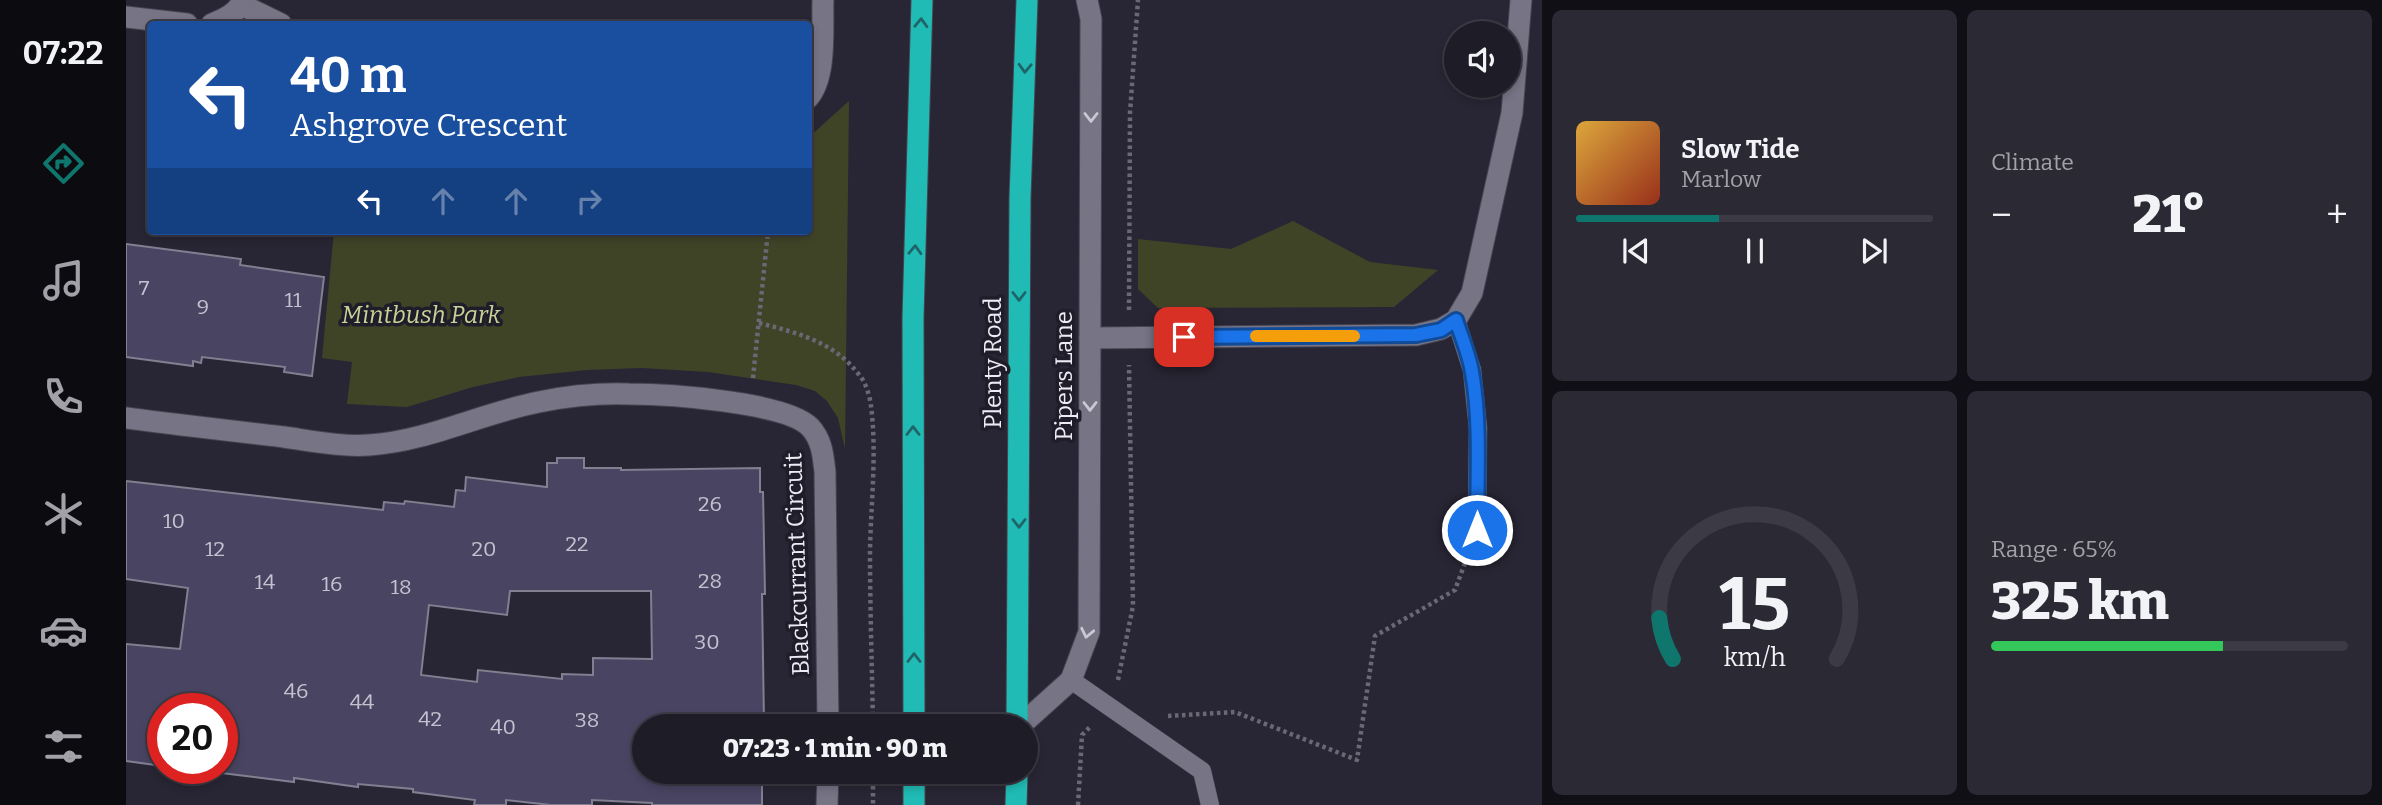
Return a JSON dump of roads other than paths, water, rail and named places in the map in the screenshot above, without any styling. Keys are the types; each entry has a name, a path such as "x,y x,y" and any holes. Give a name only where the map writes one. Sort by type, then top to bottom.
{"highway":[{"path":"914,714 913,318 922,0"},
{"name":"Plenty Road","path":"1019,714 1020,198 1027,0"},
{"path":"914,784 914,805"},
{"path":"1016,805 1017,784"}],"street":[{"path":"812,93 820,72 822,0"},
{"name":"Pipers Lane","path":"1033,714 1071,680 1089,632 1091,19 1087,0"},
{"path":"1090,338 1416,335 1441,330 1456,320 1472,293 1512,113 1521,0"},
{"path":"219,21 228,17 243,2 276,21"},
{"path":"126,17 161,21"},
{"name":"Blackcurrant Circuit","path":"126,418 367,446 417,437 501,410 584,396 628,394 679,397 750,407 796,417 809,426 818,439 825,472 828,714"},
{"path":"827,805 828,784"}],"lane":[{"path":"1456,320 1472,370 1478,428 1477,530"},
{"path":"1071,680 1202,771 1210,805"}],"park label":[{"name":"Mintbush Park","path":"421,315"}]}
